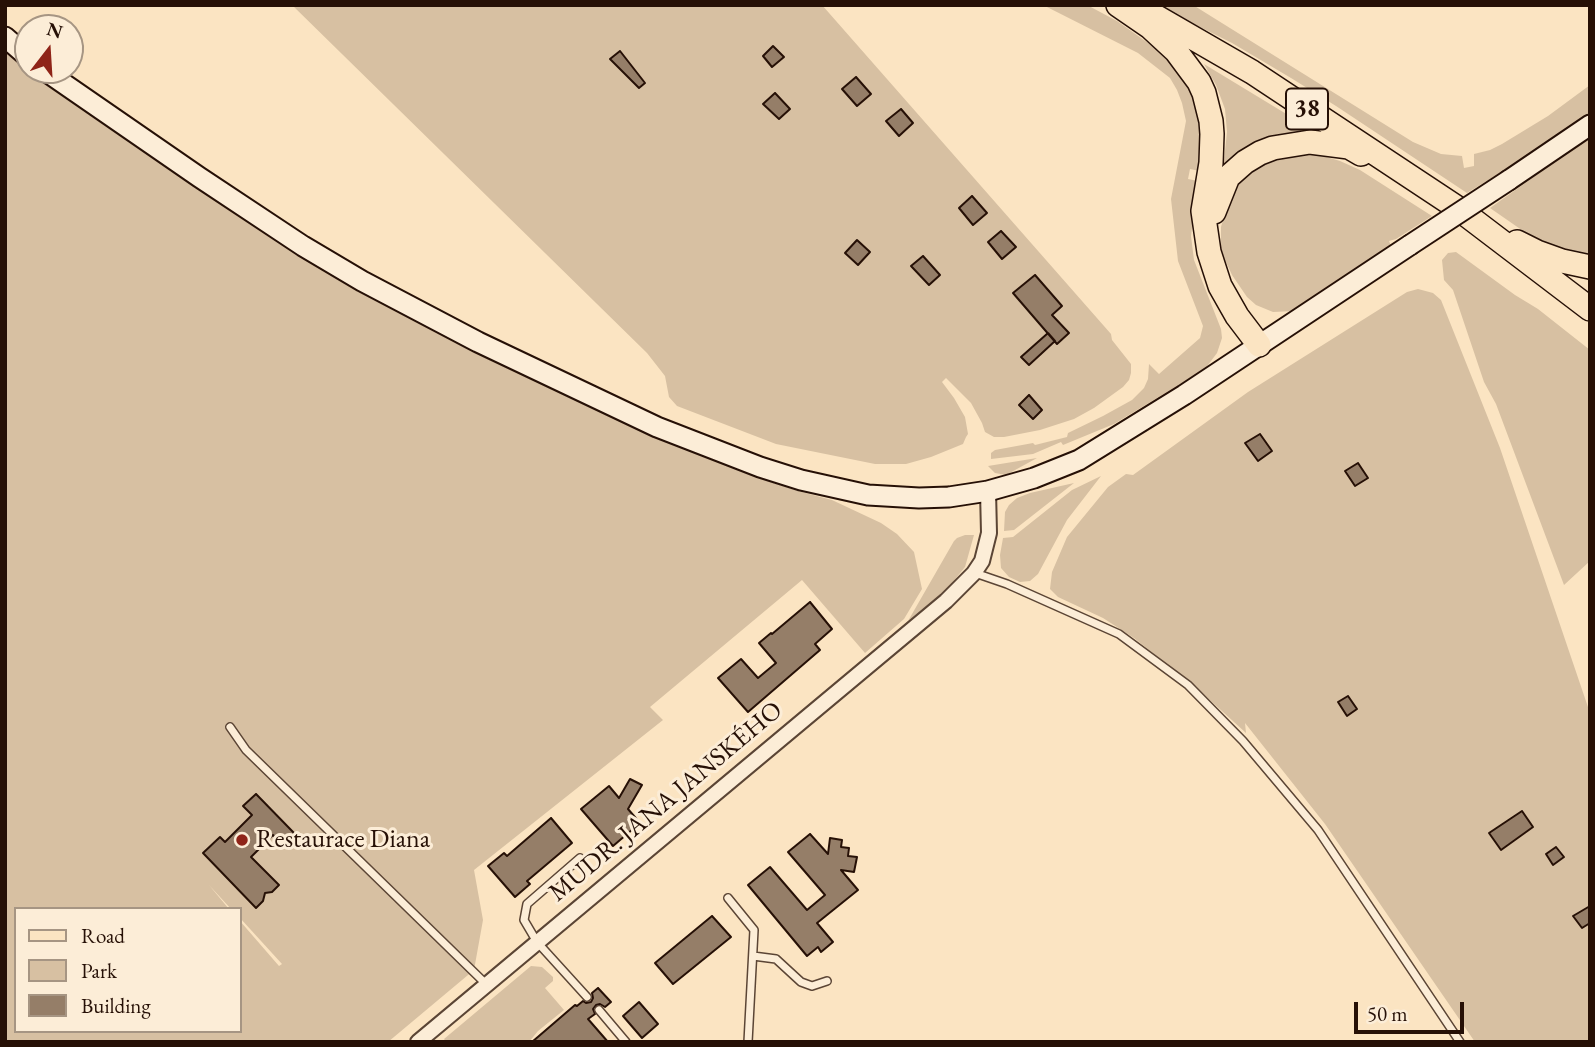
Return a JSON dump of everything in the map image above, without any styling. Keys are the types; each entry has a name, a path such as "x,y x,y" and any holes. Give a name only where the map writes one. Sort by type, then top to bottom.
{"main road":[{"path":"1118,5 1150,27 1176,51 1204,93 1212,121 1212,149 1203,211 1209,252 1220,286 1237,316 1259,345"},
{"name":"38","path":"1136,5 1252,72 1434,193 1590,309"},
{"path":"64,84 268,223 362,281 478,342 657,427 760,467 857,493 919,498 988,491 1034,478 1079,460 1184,395 1590,125"},
{"path":"1207,232 1228,177 1260,153 1291,144 1310,142 1349,147 1434,193"},
{"path":"1473,220 1536,252 1590,267"}],"street":[{"path":"974,573 982,561 989,533 988,491"},
{"name":"MUDR. JANA JANSKÉHO","path":"418,1042 946,601 974,573"}],"lane":[{"path":"974,573 1007,584 1119,634 1188,685 1243,741 1318,830 1460,1042"},
{"path":"229,727 246,750 486,984"},
{"path":"580,858 527,904 524,920 537,942 587,997"},
{"path":"728,898 754,930 748,1042"},
{"path":"753,956 776,960 801,982 812,986 827,981"},
{"path":"599,1010 626,1042"}],"green space":[{"path":"292,5 822,5 1111,334 1112,340 1131,364 1129,380 1094,408 1074,419 1040,430 994,437 985,432 971,403 946,378 942,382 965,417 968,434 963,444 906,464 875,464 776,444 677,406 669,397 665,376 647,353"},
{"path":"1043,5 1087,5 1117,21 1151,45 1187,80 1199,112 1202,133 1200,171 1190,169 1188,179 1198,181 1191,236 1194,260 1222,338 1217,353 1205,369 1114,424 1033,454 991,459 991,453 995,450 1033,443 1035,445 1067,437 1068,433 1132,400 1144,388 1149,364 1159,374 1200,338 1203,326 1178,261 1171,199 1186,121 1177,90 1170,78 1138,53"},
{"path":"1156,5 1193,5 1413,142 1441,154 1462,156 1464,168 1474,166 1474,154 1502,144 1548,116 1590,85 1590,112 1467,193 1291,78 1232,43"},
{"path":"5,52 14,60 14,84 45,84 297,255 357,291 473,352 653,437 756,477 832,500 881,523 897,534 914,552 922,589 904,619 865,653 802,580 650,707 663,720 474,870 483,920 474,970 388,1042 5,1042"},
{"path":"1204,64 1316,132 1280,134 1260,141 1240,153 1223,170 1227,132 1225,109"},
{"path":"1590,137 1590,257 1573,256 1539,242 1490,208"},
{"path":"1302,153 1323,156 1360,170 1432,216 1389,241 1391,246 1294,311 1273,312 1256,305 1247,297 1232,275 1221,248 1221,227 1228,201 1236,186 1248,174 1263,163 1283,155"},
{"path":"1456,252 1538,309 1590,350 1590,561 1564,585 1496,404 1484,382 1453,290 1444,280 1442,260 1448,253"},
{"path":"1418,289 1433,293 1441,300 1500,448 1590,713 1590,1042 1475,1042 1325,824 1245,723 1246,733 1199,690 1134,638 1103,618 1058,597 1050,589 1052,572 1067,537 1108,487 1126,474 1133,475 1248,392 1407,292"},
{"path":"1037,458 1006,475 995,473 988,466"},
{"path":"1101,476 1067,520 1038,574 1030,581 1020,582 1009,577 1001,568 1003,538 1013,537 1072,490"},
{"path":"1074,483 1014,530 1004,531 1005,512 1017,498"},
{"path":"965,535 974,535 965,567 947,589 908,621 954,541"},
{"path":"531,966 542,967 553,977 553,981 545,988 564,1010 529,1042 446,1042 444,1039"}],"building":[{"path":"773,46 784,57 772,67 763,56"},
{"path":"620,51 645,83 639,88 610,59"},
{"path":"856,77 871,94 857,106 842,89"},
{"path":"775,93 790,109 779,119 763,104"},
{"path":"901,109 913,123 899,136 886,121"},
{"path":"972,196 987,213 973,225 959,208"},
{"path":"1001,231 1016,247 1002,259 988,242"},
{"path":"857,240 870,252 858,265 845,253"},
{"path":"923,256 940,275 929,285 911,266"},
{"path":"1035,275 1062,306 1052,315 1069,333 1057,344 1013,293"},
{"path":"1048,333 1055,341 1029,365 1021,357"},
{"path":"1029,395 1042,410 1033,419 1019,405"},
{"path":"1260,434 1272,451 1258,461 1245,443"},
{"path":"1358,463 1368,478 1355,486 1345,471"},
{"path":"810,602 832,629 815,644 820,650 748,712 718,678 741,659 758,678 776,663 759,643"},
{"path":"1348,696 1357,709 1347,716 1338,702"},
{"path":"630,779 642,785 628,809 640,823 613,846 581,809 609,786 619,798"},
{"path":"256,794 294,833 282,845 273,835 251,857 279,885 272,892 265,893 263,901 256,908 203,853 220,837 225,842 252,815 243,806"},
{"path":"1522,811 1533,827 1501,850 1489,833"},
{"path":"551,818 572,843 527,881 530,884 515,897 488,866 504,853 507,856"},
{"path":"810,834 828,854 830,838 842,840 841,847 849,848 848,856 857,857 854,872 841,870 858,890 817,923 833,942 821,952 818,947 807,956 748,885 770,867 807,910 825,895 788,852"},
{"path":"1556,847 1564,857 1553,865 1546,854"},
{"path":"1590,906 1590,923 1582,928 1573,916"},
{"path":"712,916 731,937 673,984 655,963"},
{"path":"598,988 611,1002 605,1007 596,1005 593,1009 595,1014 588,1019 608,1042 532,1042 575,1005 583,1001 591,1002 592,993"},
{"path":"639,1002 658,1024 642,1038 623,1016"}],"place":[{"name":"Restaurace Diana","path":"242,840"}]}
